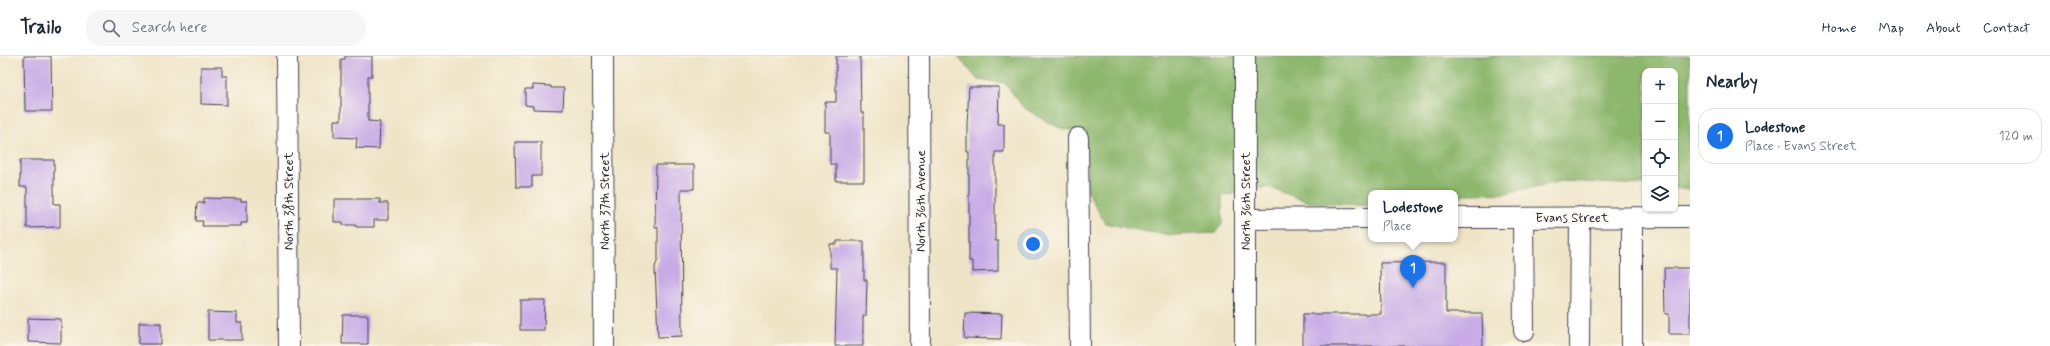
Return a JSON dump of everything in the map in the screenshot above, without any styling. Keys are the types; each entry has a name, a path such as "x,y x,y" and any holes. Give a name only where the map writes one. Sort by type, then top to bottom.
{"street":[{"name":"North 38th Street","path":"287,56 289,346"},
{"name":"North 37th Street","path":"603,56 604,346"},
{"name":"North 36th Avenue","path":"919,56 920,346"},
{"name":"North 36th Street","path":"1245,56 1245,346"},
{"path":"1078,138 1080,346"},
{"path":"1579,346 1580,217"},
{"path":"1632,217 1632,346"},
{"name":"Evans Street","path":"1458,218 1690,217"},
{"path":"1245,219 1368,218"},
{"path":"1523,218 1524,331"}],"green space":[{"path":"958,56 1690,56 1690,190 1678,188 1678,68 1642,68 1642,185 1562,181 1506,193 1466,194 1458,197 1458,190 1368,190 1368,206 1309,202 1268,187 1222,196 1222,224 1215,233 1172,235 1142,231 1105,223 1087,191 1085,132 1063,129 1023,107 1005,83 978,80"}],"building":[{"path":"24,56 51,56 52,111 25,111"},
{"path":"345,56 372,56 372,76 368,76 368,121 380,122 379,149 356,148 357,138 334,137 334,120 341,120 341,59 345,59"},
{"path":"836,56 860,56 861,113 864,113 864,181 836,181 836,164 830,164 830,132 825,132 825,102 836,102"},
{"path":"201,67 222,67 222,76 227,76 227,105 201,104"},
{"path":"533,85 551,86 551,88 564,88 563,110 533,109 533,106 525,105 525,89 533,89"},
{"path":"969,87 999,87 998,124 1004,124 1004,152 995,152 995,241 998,241 998,271 972,272 972,261 969,261 969,152 967,152 967,125"},
{"path":"515,142 541,142 541,176 532,176 532,187 516,187"},
{"path":"20,160 54,160 54,204 60,204 60,227 27,228 27,187 20,187"},
{"path":"656,165 694,165 694,189 681,189 682,336 658,337 655,267 658,259 658,227 655,227"},
{"path":"204,198 241,199 241,201 247,201 247,223 241,223 241,226 202,226 203,221 196,221 197,203 204,203"},
{"path":"334,199 380,199 380,203 388,203 388,220 374,220 374,227 356,227 356,225 343,225 343,222 334,222"},
{"path":"837,241 864,241 864,280 867,280 866,316 863,316 863,346 835,346 837,268 830,268 830,244 837,244"},
{"path":"1446,262 1446,313 1482,313 1483,346 1303,346 1303,314 1381,314 1380,263"},
{"path":"1664,268 1690,268 1690,334 1669,334 1669,314 1665,314"},
{"path":"520,300 545,300 544,330 520,330"},
{"path":"208,312 237,313 237,323 242,323 242,340 208,340"},
{"path":"965,313 1002,314 1001,339 964,338"},
{"path":"343,315 368,315 368,344 342,344"},
{"path":"28,318 61,319 61,343 28,342"},
{"path":"139,323 161,323 161,344 139,344"}],"place":[{"name":"Lodestone","path":"1413,288"}]}
